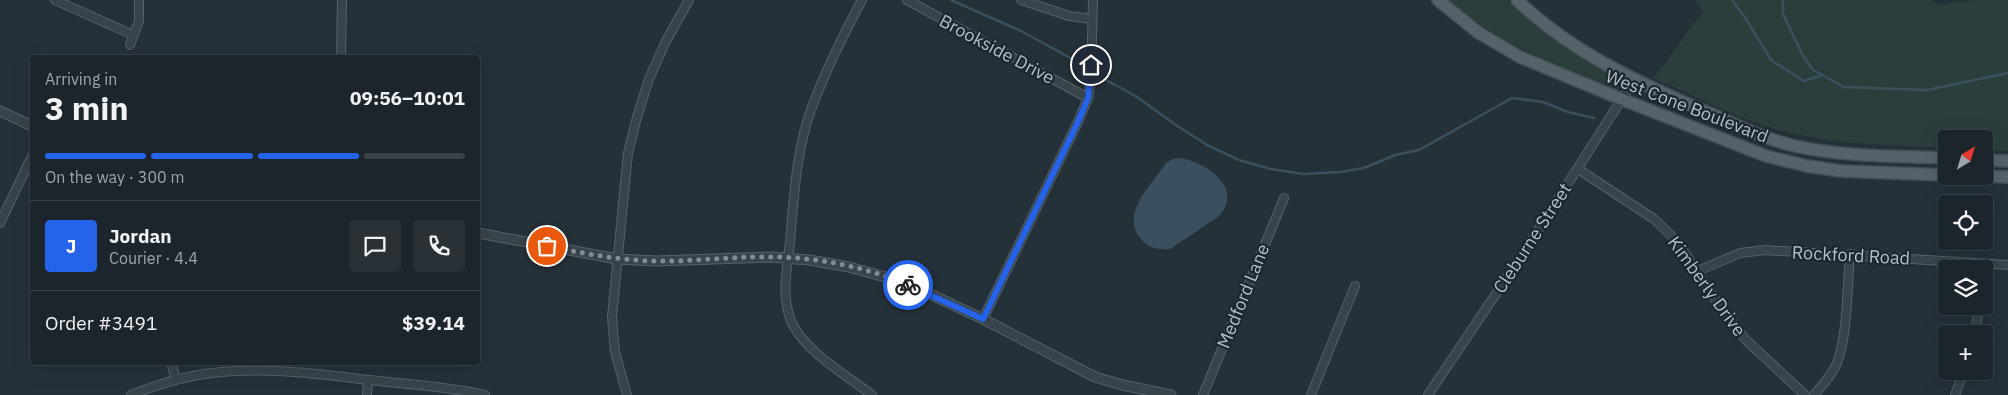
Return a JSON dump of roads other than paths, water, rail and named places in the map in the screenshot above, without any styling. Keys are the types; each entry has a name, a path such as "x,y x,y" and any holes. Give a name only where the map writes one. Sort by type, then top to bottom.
{"main road":[{"name":"West Cone Boulevard","path":"1438,0 1479,33 1500,46 1621,99 1766,156 1807,166 1841,171 1938,175"},
{"name":"West Cone Boulevard","path":"1516,0 1553,31 1634,80 1744,128 1792,145 1820,151 1938,158"},
{"path":"1993,160 2008,161"},
{"path":"1993,176 2008,177"}],"street":[{"path":"55,0 133,35"},
{"path":"130,45 139,21 139,0"},
{"path":"341,55 342,0"},
{"path":"626,395 615,352 612,317 616,259 628,153 649,79 666,41 689,0"},
{"path":"862,0 846,30 812,108 796,180 786,292 787,309 798,333 815,351 872,395"},
{"name":"Brookside Drive","path":"907,0 1088,98"},
{"path":"1021,0 1069,16 1092,19"},
{"path":"983,319 1088,98 1091,78 1093,0"},
{"name":"Cleburne Street","path":"1428,395 1578,169 1634,80"},
{"path":"0,111 30,125"},
{"path":"0,223 30,160"},
{"name":"Kimberly Drive","path":"1578,169 1654,219 1677,241 1719,305 1746,340 1805,395"},
{"name":"Medford Lane","path":"1203,395 1284,198"},
{"path":"480,233 616,259 656,261 771,256 834,264 888,277 917,288 983,319 1096,378 1171,395"},
{"name":"Rockford Road","path":"1698,271 1740,253 1765,250 1850,254 1938,262"},
{"path":"1814,395 1824,384 1836,364 1842,344 1850,254"},
{"name":"Rockford Road","path":"1993,266 2008,265"},
{"path":"1311,395 1355,286"},
{"path":"172,365 176,380"},
{"path":"131,395 176,380 212,373 260,370 368,380 467,391 485,395"},
{"path":"367,395 368,380"},
{"path":"1955,395 1961,380"}],"water":[{"path":"1180,158 1201,165 1211,171 1225,187 1228,197 1225,207 1218,217 1170,249 1154,248 1141,239 1135,229 1136,209 1140,199 1166,163"}],"waterway":[{"path":"951,0 1021,31 1085,66"},
{"path":"1732,0 1771,60 1804,81 1823,75"},
{"path":"1783,0 1783,14 1802,54 1813,70 1844,87 1927,90 2008,73"},
{"path":"1097,75 1137,97 1207,145 1239,160 1271,169 1303,174 1340,172 1364,168 1395,155 1419,150 1512,98 1543,102 1568,112 1594,118"}]}
